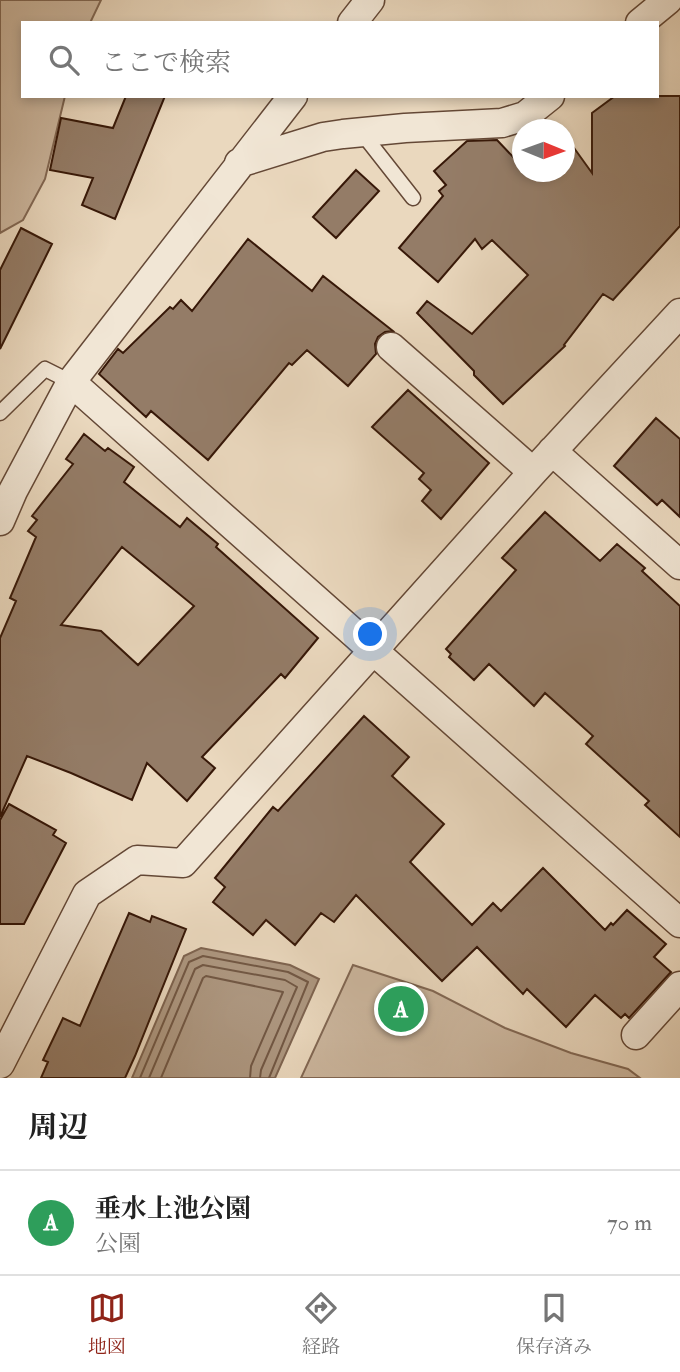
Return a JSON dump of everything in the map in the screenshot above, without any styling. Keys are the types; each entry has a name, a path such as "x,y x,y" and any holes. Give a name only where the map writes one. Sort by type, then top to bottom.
{"street":[{"path":"354,21 370,0"},
{"path":"642,21 668,0"},
{"path":"0,521 71,382 291,98"},
{"path":"239,163 323,137 362,132 502,124 525,116 548,98"},
{"path":"0,1064 87,894 137,860 183,863 533,471 680,313"},
{"path":"391,347 533,471"},
{"path":"71,382 680,923"},
{"path":"552,451 680,565"},
{"path":"636,1035 680,986"}],"lane":[{"path":"362,132 413,198"},
{"path":"0,413 46,369 71,382"}],"shaded area":[{"path":"0,0 101,0 91,21 21,21 21,98 65,98 45,179 23,220 0,233"},
{"path":"353,965 433,991 505,1028 571,1053 628,1069 640,1078 301,1078"}],"water":[{"path":"201,948 290,965 319,979 275,1078 132,1078 184,956"}],"building":[{"path":"680,96 680,226 613,300 603,294 565,346 503,404 417,313 427,301 472,334 528,275 492,240 482,249 475,239 438,282 399,248 443,196 439,191 446,185 434,171 467,141 497,140 512,156 512,182 575,182 575,149 592,173 592,113 612,98"},
{"path":"125,98 164,98 115,219 82,205 93,178 50,170 61,118 113,128"},
{"path":"356,170 379,191 336,238 313,217"},
{"path":"21,228 52,244 0,349 0,270"},
{"path":"248,239 312,291 323,276 393,331 378,337 375,344 376,354 348,386 307,350 292,365 289,363 208,460 151,411 146,417 99,374 118,349 123,353 170,307 173,309 181,300 192,311"},
{"path":"408,390 489,463 441,519 422,501 431,490 419,479 424,473 372,427"},
{"path":"656,418 680,439 680,517 662,500 657,505 614,466"},
{"path":"84,434 105,451 108,448 134,467 124,482 180,527 187,518 318,638 285,678 281,674 202,757 215,768 187,801 147,763 132,800 27,756 0,817 0,638 16,601 10,598 36,537 28,531 37,520 32,516 73,464 66,459","holes":["122,547 194,606 138,665 101,631 61,625"]},
{"path":"545,512 600,561 617,544 645,568 642,571 680,606 680,837 645,805 649,801 586,744 593,736 545,693 534,706 489,664 474,680 449,657 451,654 446,649 516,570 502,558"},
{"path":"364,716 409,757 392,776 444,824 410,862 472,925 493,903 501,911 543,868 605,930 627,910 666,944 654,957 671,972 629,1018 625,1014 621,1018 595,995 566,1027 527,989 523,994 477,947 442,981 356,895 334,922 321,913 295,945 266,920 253,935 213,902 225,887 215,878 273,807 278,811"},
{"path":"9,804 56,830 53,835 66,843 24,924 0,924 0,820"},
{"path":"129,913 150,922 152,916 186,929 125,1078 41,1078 48,1062 43,1060 63,1018 80,1026"}],"place":[{"name":"垂水上池公園","path":"401,1009"}]}
